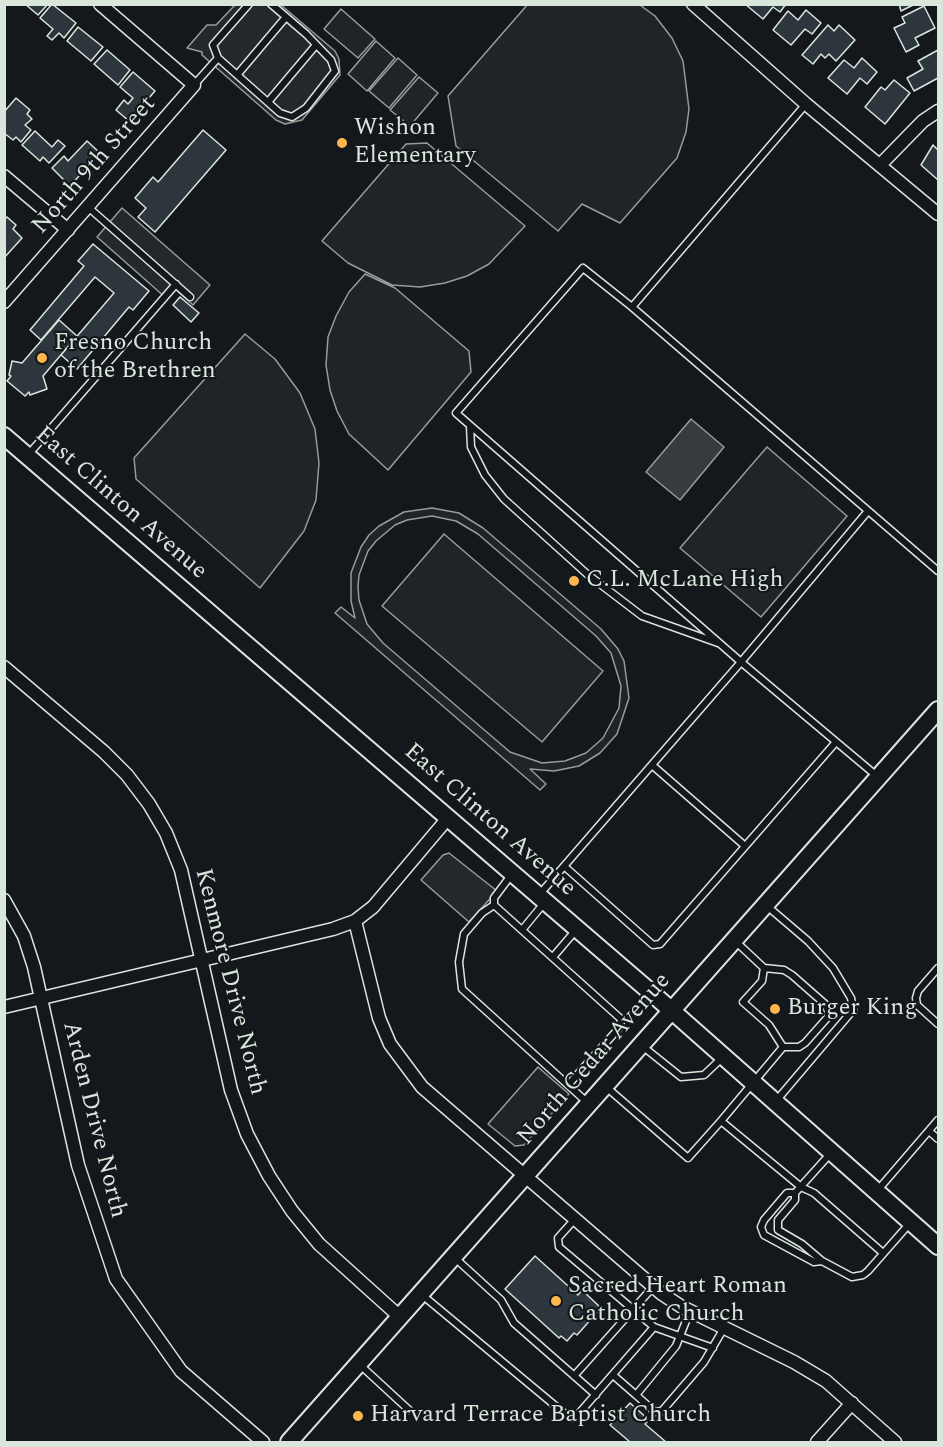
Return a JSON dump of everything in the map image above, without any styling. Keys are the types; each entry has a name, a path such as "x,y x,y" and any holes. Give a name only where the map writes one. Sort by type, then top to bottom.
{"main road":[{"name":"East Clinton Avenue","path":"4,436 671,1009 939,1246"},
{"name":"North Cedar Avenue","path":"289,1443 671,1009 939,710"}],"street":[{"path":"100,4 194,85"},
{"path":"693,4 806,104 939,214"},
{"name":"North 9th Street","path":"4,302 194,85"},
{"path":"880,165 923,121 939,111"},
{"path":"4,176 68,231"},
{"name":"Kenmore Drive North","path":"4,667 104,752 149,804 166,833 180,870 231,1090 247,1134 269,1176 292,1211 319,1244 400,1317"},
{"path":"4,1007 333,930 355,921 373,907 448,818"},
{"name":"Arden Drive North","path":"4,900 24,936 41,1000 78,1165 116,1279 181,1371 263,1443"},
{"path":"355,921 378,1018 400,1059 428,1093 653,1287 690,1311 794,1362 825,1381 895,1443"},
{"path":"817,1443 852,1403"}],"lane":[{"path":"249,4 213,45 218,58 280,113 292,117 306,108 335,71 331,60 271,4"},
{"path":"237,75 286,17"},
{"path":"268,102 316,45"},
{"path":"194,85 218,58"},
{"path":"632,307 806,104"},
{"path":"88,207 190,297"},
{"path":"878,777 741,662 456,413 583,268 632,307 939,571"},
{"path":"27,456 176,284"},
{"path":"470,426 471,447 485,475 504,500 587,574 642,616 722,645"},
{"path":"522,930 564,866 868,511"},
{"path":"564,866 653,945 660,944 836,742"},
{"path":"652,765 745,846"},
{"path":"513,873 494,898 494,904 621,1019 620,1027 568,1085"},
{"path":"494,904 482,913 464,934 459,962 462,988 589,1104"},
{"path":"765,904 808,941 832,968 851,998 853,1010 776,1102"},
{"path":"553,957 577,928"},
{"path":"604,1085 688,1158 783,1047 799,1047 805,1043 828,1017 825,1004 792,975 784,970 764,968 733,940"},
{"path":"764,968 762,981 743,1002 769,1025 783,1047"},
{"path":"939,968 918,991 916,998 917,1005 939,1024"},
{"path":"640,1045 681,1077 704,1075 724,1056"},
{"path":"877,1191 939,1120"},
{"path":"721,1121 801,1187 814,1193 883,1253"},
{"path":"929,1131 939,1138"},
{"path":"832,1151 795,1193 795,1200 778,1220 778,1230 802,1244 822,1262 852,1277 863,1275 911,1222"},
{"path":"795,1193 787,1193 764,1220 761,1227 764,1236 814,1262 822,1262"},
{"path":"574,1220 557,1242 560,1247 654,1327 713,1348"},
{"path":"453,1256 501,1300 514,1323 596,1395"},
{"path":"574,1376 653,1287"},
{"path":"420,1294 570,1418 575,1418 654,1327"},
{"path":"636,1395 676,1346 690,1311"},
{"path":"613,1375 658,1414 713,1348 724,1328"},
{"path":"359,1363 409,1410"}],"shaded area":[{"path":"528,4 640,5 655,16 672,38 683,61 689,109 686,132 677,158 620,223 582,204 558,231 456,146 448,96"},
{"path":"235,5 281,5 335,51 339,59 340,75 302,120 285,124 276,120 202,55 202,52 187,48 207,25 216,25"},
{"path":"341,9 375,39 358,58 324,29"},
{"path":"376,41 395,58 367,91 348,74"},
{"path":"398,58 417,75 389,108 369,91"},
{"path":"419,77 438,93 410,126 390,110"},
{"path":"427,143 525,226 489,264 467,276 445,283 420,287 392,285 348,263 322,241 406,144"},
{"path":"122,208 210,285 193,305 174,288 166,298 97,237"},
{"path":"365,274 395,288 469,351 471,372 388,470 349,434 337,411 330,390 326,365 328,337 336,316 349,292"},
{"path":"245,334 275,359 300,393 315,429 319,463 316,500 304,531 260,588 136,479 134,458"},
{"path":"691,419 724,447 680,500 646,472"},
{"path":"767,447 847,516 761,617 680,548"},
{"path":"432,508 459,513 483,528 601,629 618,649 624,661 629,698 617,734 600,753 579,766 554,771 530,769 546,784 540,790 335,613 341,607 355,618 351,601 351,573 361,547 379,526 404,512","holes":["432,516 456,521 478,534 596,636 611,653 621,686 619,708 603,738 586,753 565,761 542,763 510,752 383,643 367,624 359,600 359,575 368,551 376,541 395,525 407,520"]},
{"path":"444,534 603,671 542,742 382,606"},
{"path":"449,853 497,891 469,922 421,880 443,855"},
{"path":"538,1067 569,1094 524,1145 515,1146 488,1124"}],"building":[{"path":"25,4 47,4 47,5 38,15"},
{"path":"52,4 76,23 64,38 59,33 52,40 47,36 53,29 40,18"},
{"path":"745,4 786,4 780,12 773,7 763,19"},
{"path":"899,4 915,4 901,11"},
{"path":"924,6 935,28 915,38 919,45 906,52 894,28 905,23 902,17"},
{"path":"806,10 821,23 812,34 805,29 791,45 773,30 788,11 798,20"},
{"path":"828,25 834,31 839,25 855,40 836,61 829,54 825,58 821,54 813,64 802,55"},
{"path":"78,27 103,47 91,61 67,41"},
{"path":"107,50 130,70 118,85 94,64"},
{"path":"938,50 938,78 914,91 907,78 923,69 918,61"},
{"path":"862,58 877,72 867,84 860,78 847,94 828,78 844,60 854,68"},
{"path":"133,72 155,91 129,121 116,110 124,100 128,104 133,98 120,87"},
{"path":"894,80 910,93 885,124 865,107 881,87 885,90"},
{"path":"16,98 30,110 27,114 32,119 25,125 31,130 21,142 16,137 13,140 4,133 4,112"},
{"path":"203,130 226,150 155,232 138,217 146,208 135,198 153,177 158,182"},
{"path":"35,131 52,147 58,140 65,146 49,163 43,157 40,161 22,145"},
{"path":"87,141 100,153 70,186 52,168 64,156 68,161"},
{"path":"933,145 938,150 938,180 921,165"},
{"path":"7,217 16,225 13,229 22,238 4,258 4,220"},
{"path":"93,244 149,291 133,310 129,307 77,369 61,355 114,293 95,277 41,340 30,330 84,266 78,261"},
{"path":"180,297 199,313 191,322 173,305"},
{"name":"Fresno Church of the Brethren","path":"59,320 77,336 43,376 47,389 30,395 29,392 25,396 7,381 11,376 9,375 12,361 22,363"},
{"name":"Sacred Heart Roman Catholic Church","path":"535,1256 578,1295 582,1290 601,1308 577,1335 574,1333 567,1341 561,1336 559,1338 505,1289"},
{"path":"630,1403 649,1420 645,1424 666,1442 630,1442 610,1425"}],"place":[{"name":"Wishon Elementary","path":"342,143"},
{"name":"Fresno Church of the Brethren","path":"42,358"},
{"name":"C.L. McLane High","path":"574,581"},
{"name":"Burger King","path":"775,1009"},
{"name":"Sacred Heart Roman Catholic Church","path":"556,1301"},
{"name":"Harvard Terrace Baptist Church","path":"358,1416"}]}
